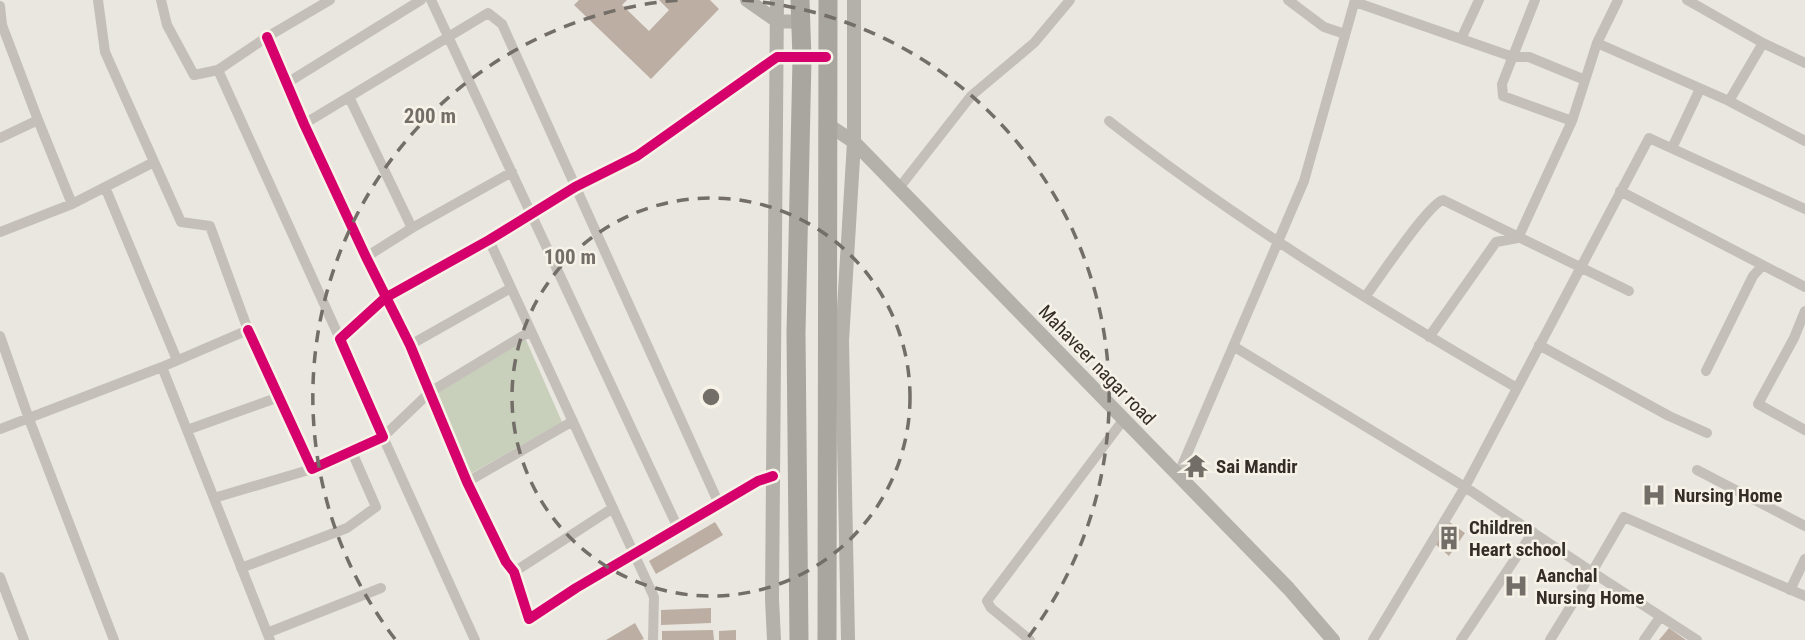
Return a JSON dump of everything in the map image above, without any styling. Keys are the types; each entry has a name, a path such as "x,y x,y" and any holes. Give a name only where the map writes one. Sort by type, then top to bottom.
{"highway":[{"path":"799,640 796,333 802,59 800,0"},
{"path":"827,640 828,0"}],"main road":[{"path":"747,0 777,21 800,22"},
{"path":"774,640 772,599 777,0"},
{"path":"848,640 842,341 854,142 853,0"},
{"name":"Mahaveer nagar road","path":"827,124 854,142 1289,589 1333,640"}],"street":[{"path":"99,0 105,52 181,222 210,226 248,330 312,469"},
{"path":"161,0 167,25 194,75 218,70 330,0"},
{"path":"287,83 421,0"},
{"path":"432,0 678,528"},
{"path":"898,188 971,96 1034,43 1070,0"},
{"path":"1288,0 1324,27 1345,34"},
{"path":"1461,39 1479,0"},
{"path":"1535,0 1502,85 1503,96 1572,121"},
{"path":"1518,238 1572,121 1597,43 1618,0"},
{"path":"1687,0 1763,43 1805,63"},
{"path":"1178,475 1304,181 1355,1 1513,57 1528,57 1585,80"},
{"path":"0,6 2,26 72,204"},
{"path":"304,124 488,13 502,24 719,503"},
{"path":"267,37 385,299 410,345 467,482 506,562 514,572 529,619 719,503 758,481 773,476"},
{"path":"1597,43 1729,101 1805,141"},
{"path":"1729,101 1763,43"},
{"path":"340,339 385,299 575,187 637,156 778,57 826,57"},
{"path":"218,70 475,640"},
{"path":"1672,148 1700,89"},
{"path":"349,97 412,228"},
{"path":"0,138 38,120"},
{"path":"1109,121 1278,242 1429,337 1517,388"},
{"path":"1373,640 1465,487 1648,138 1805,209"},
{"path":"0,232 72,204 155,162"},
{"path":"366,257 512,172"},
{"path":"105,187 177,360"},
{"path":"1620,191 1805,287"},
{"path":"1365,297 1438,201 1455,204 1518,238 1629,291"},
{"path":"1429,337 1496,242 1518,238"},
{"path":"489,240 654,597 653,640"},
{"path":"1706,371 1753,276 1762,266"},
{"path":"410,345 511,288"},
{"path":"1805,311 1800,341 1758,404 1805,430"},
{"path":"0,429 162,368 248,330"},
{"path":"214,498 312,469 383,438 430,392 531,331"},
{"path":"0,336 114,640"},
{"path":"1539,345 1669,416 1707,433"},
{"path":"1233,346 1465,487 1697,640"},
{"path":"162,368 268,636 381,588"},
{"path":"187,430 279,397"},
{"path":"1030,640 991,608 987,601 1124,419"},
{"path":"467,482 573,421"},
{"path":"241,568 347,528 376,507 352,452"},
{"path":"1697,470 1805,526"},
{"path":"514,572 613,508"},
{"path":"1550,640 1624,517 1805,597"},
{"path":"1461,640 1533,532"},
{"path":"1790,590 1805,559"},
{"path":"0,577 24,640"},
{"path":"1644,640 1660,617"}],"green space":[{"path":"526,340 562,422 470,474 431,392"}],"building":[{"path":"579,0 627,0 622,5 649,31 669,10 659,0 710,0 719,9 651,79 574,5"},
{"name":"Children Heart school","path":"1448,521 1465,533 1449,556 1434,543"},
{"path":"715,522 723,535 656,574 649,561"},
{"path":"711,608 711,623 661,625 661,610"},
{"path":"635,623 644,639 606,640"},
{"path":"1669,628 1686,640 1659,640"},
{"path":"713,630 714,640 662,640 662,631"},
{"path":"736,630 736,640 719,640 719,631"}],"cycle path":[{"path":"267,37 304,124 410,345 467,482 506,562 514,572 529,619 576,588 758,481 773,476"},
{"path":"248,330 312,469 383,437 340,339 385,298 489,240 575,187 637,156 777,57 826,57"}],"place":[{"name":"Sai Mandir","path":"1196,466"},
{"name":"Nursing Home","path":"1654,495"},
{"name":"Children Heart school","path":"1449,538"},
{"name":"Aanchal Nursing Home","path":"1516,586"}]}
